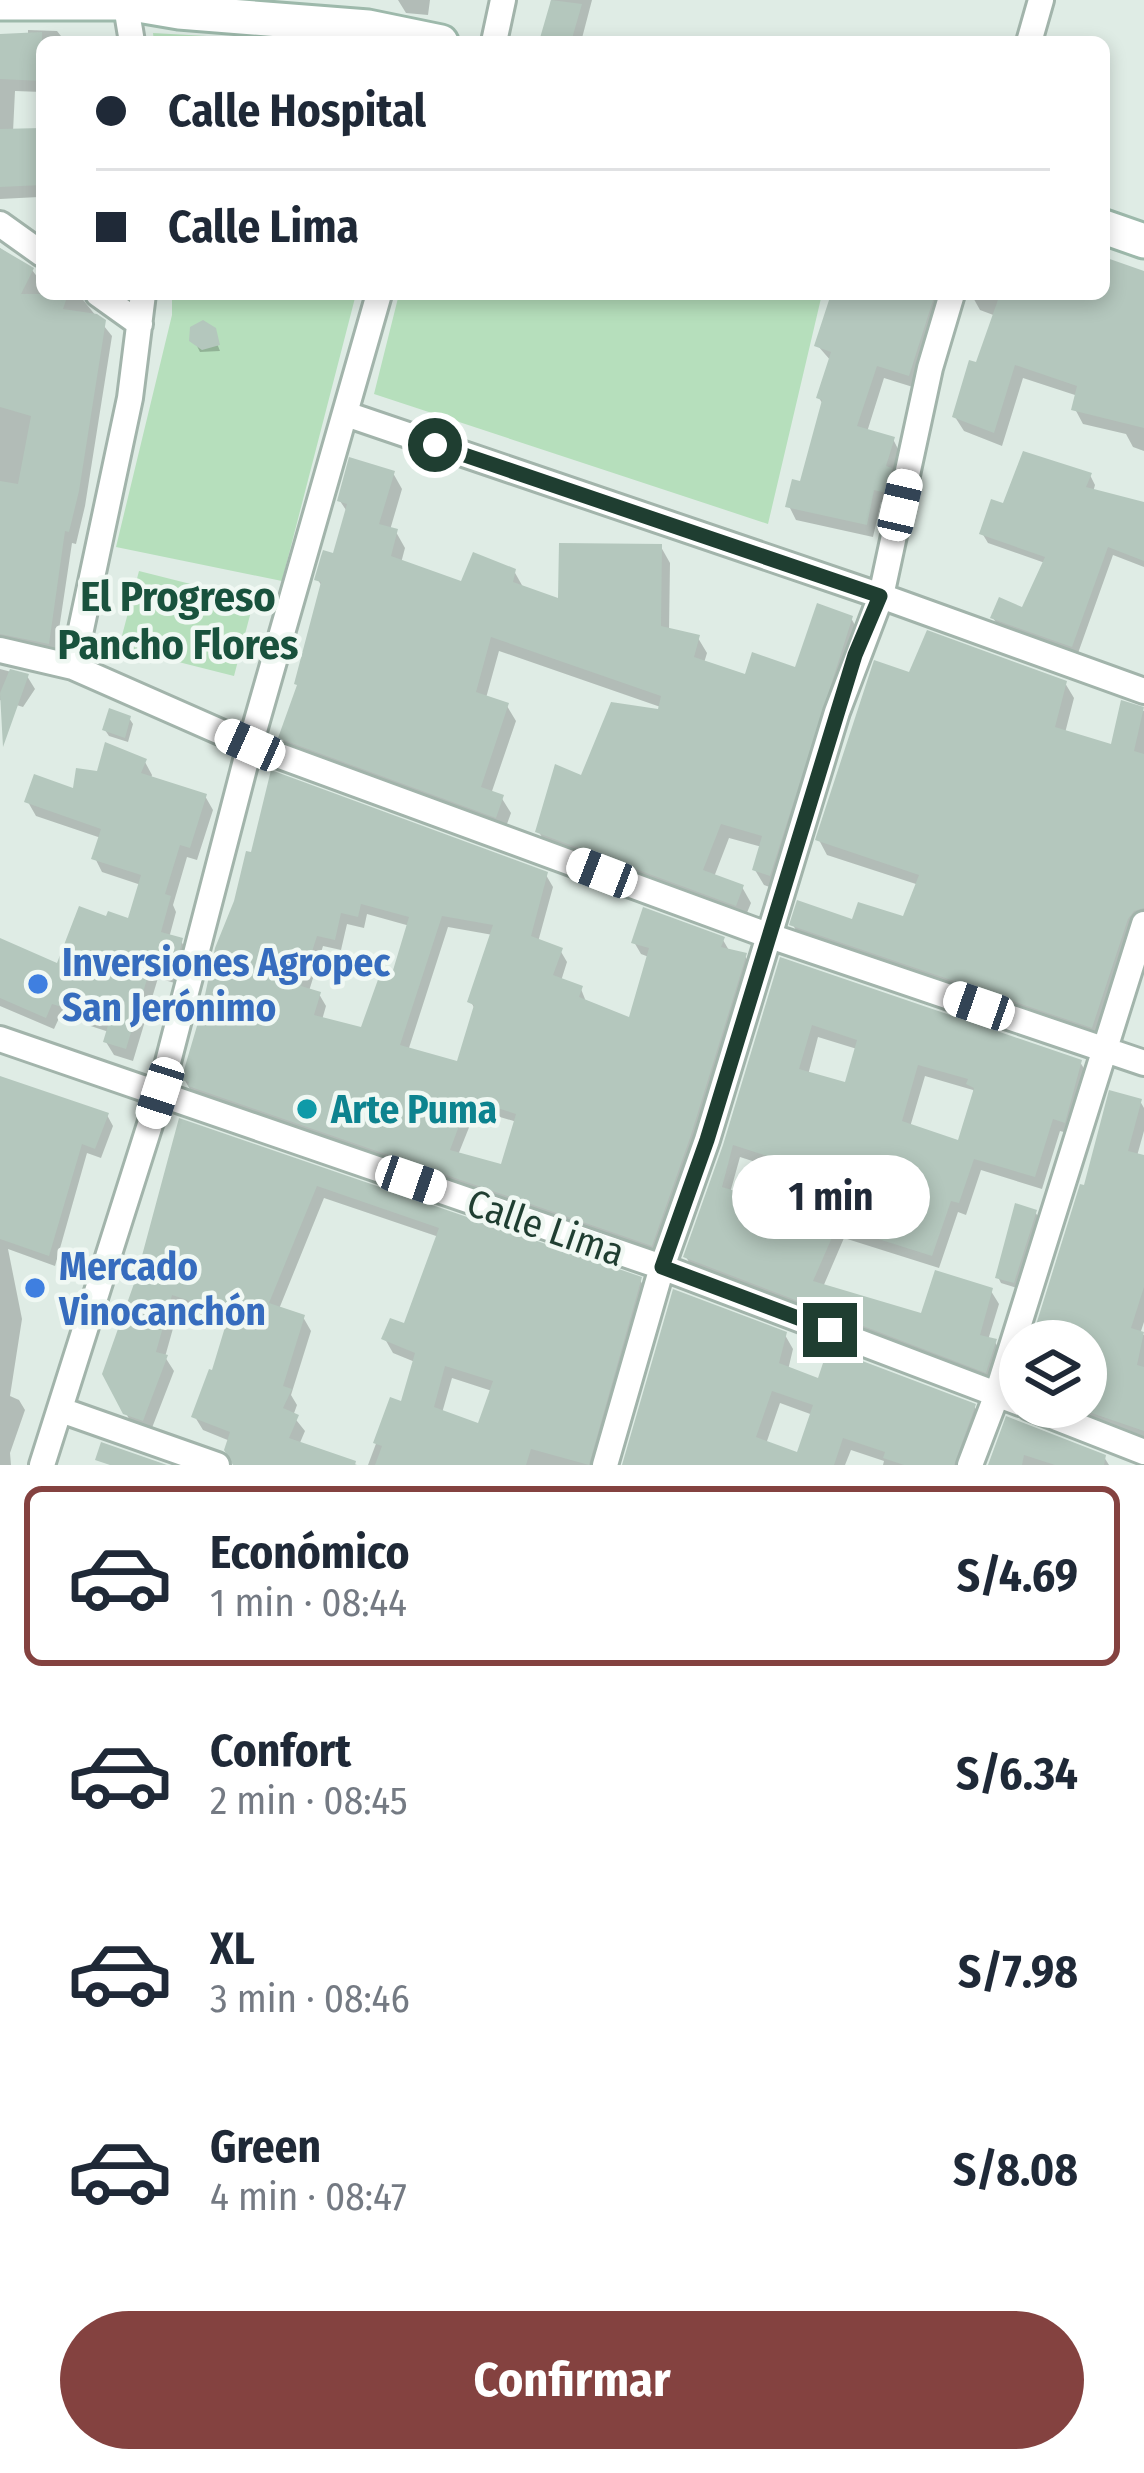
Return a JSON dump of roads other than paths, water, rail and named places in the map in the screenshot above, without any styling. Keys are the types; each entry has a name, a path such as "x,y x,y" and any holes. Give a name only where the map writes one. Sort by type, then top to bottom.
{"street":[{"path":"495,36 503,0"},
{"path":"1031,36 1041,0"},
{"path":"0,2 125,2 179,12 368,27 412,36"},
{"path":"125,2 131,36"},
{"path":"0,224 36,250"},
{"path":"1110,229 1144,241"},
{"path":"106,300 140,324"},
{"path":"73,667 130,398 142,300"},
{"path":"42,1465 160,1093 250,745 377,300"},
{"path":"605,1465 662,1267 707,1140 855,655 880,596 930,368 950,300"},
{"path":"346,414 1144,691"},
{"path":"0,650 73,667 250,745 767,935 1144,1063"},
{"path":"1030,1320 1144,924"},
{"name":"Calle Lima","path":"0,1039 662,1267 999,1396"},
{"path":"62,1410 218,1465"},
{"path":"970,1465 999,1415"},
{"path":"1083,1428 1144,1452"}],"place":[{"name":"Inversiones Agropec San Jerónimo","path":"38,984"},
{"name":"Arte Puma","path":"307,1109"},
{"name":"Mercado Vinocanchón","path":"35,1288"}],"district":[{"name":"El Progreso Pancho Flores","path":"178,620"}]}
